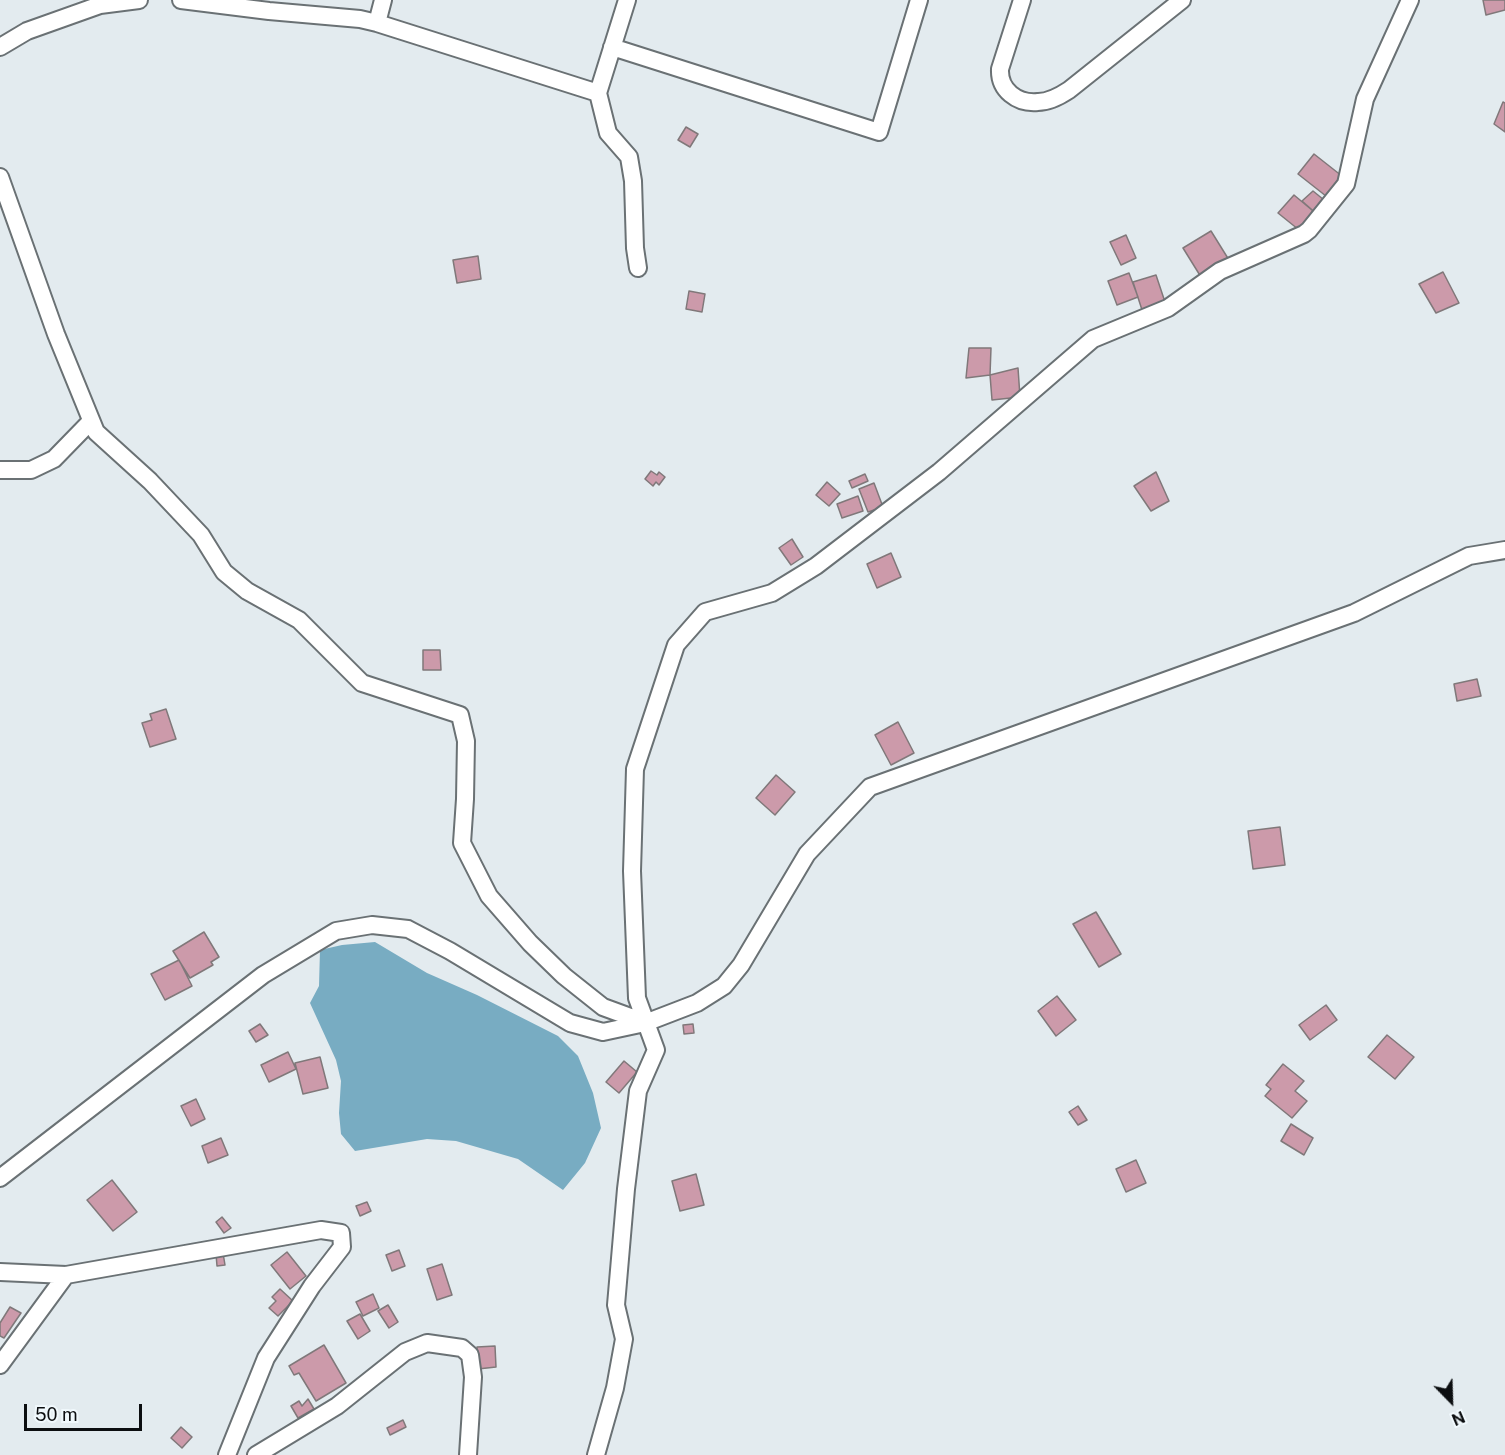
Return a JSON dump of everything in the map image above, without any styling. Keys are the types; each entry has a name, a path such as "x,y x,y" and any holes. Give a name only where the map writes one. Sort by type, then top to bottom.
{"street":[{"path":"0,47 27,31 100,5 139,0"},
{"path":"181,0 269,12 377,22 598,93"},
{"path":"377,22 383,0"},
{"path":"627,0 598,93 608,133 629,157 633,181 635,248 638,268"},
{"path":"612,47 879,132 919,0"},
{"path":"1022,0 999,69 999,76 1009,94 1015,98 1035,103 1051,99 1069,90 1182,0"},
{"path":"596,1455 615,1388 624,1339 616,1305 626,1189 638,1091 656,1050 637,998 632,871 635,769 676,645 705,612 772,593 816,566 939,472 1093,339 1168,308 1220,271 1309,230 1346,184 1365,99 1410,0"},
{"path":"0,177 56,334 96,432 150,481 201,535 224,572 247,591 298,620 362,683 460,715 466,741 462,843 489,896 530,943 564,976 603,1007 645,1023"},
{"path":"0,470 31,470 54,459 92,421"},
{"path":"0,1178 263,975 336,931 372,925 408,929 450,951 570,1023 603,1032 645,1023 697,1003 724,986 741,965 807,854 870,787 1354,613 1469,556 1505,550"},
{"path":"0,1272 66,1275 321,1230 341,1233 342,1247 312,1286 266,1358 227,1455"},
{"path":"0,1365 66,1275"},
{"path":"256,1455 337,1406 405,1352 427,1342 462,1348 470,1355 473,1377 468,1455"}],"shaded area":[{"path":"375,942 427,973 477,995 558,1036 578,1056 593,1093 601,1128 585,1163 563,1190 518,1159 456,1141 427,1139 355,1151 341,1134 339,1113 341,1081 336,1060 310,1003 319,986 320,950"}],"building":[{"path":"1483,0 1505,0 1505,10 1486,15"},
{"path":"1503,102 1505,103 1505,132 1494,124"},
{"path":"686,127 698,134 690,147 678,140"},
{"path":"1314,154 1347,180 1331,200 1298,174"},
{"path":"1313,191 1329,204 1319,216 1302,201"},
{"path":"1294,195 1319,216 1304,234 1278,213"},
{"path":"1211,231 1229,260 1201,277 1183,248"},
{"path":"1126,235 1136,258 1121,265 1110,242"},
{"path":"478,256 481,279 457,283 453,260"},
{"path":"1443,272 1459,303 1436,313 1419,284"},
{"path":"1129,273 1138,297 1117,305 1108,281"},
{"path":"1156,275 1166,305 1143,313 1133,282"},
{"path":"689,291 705,294 702,312 686,309"},
{"path":"969,348 991,348 990,375 966,378"},
{"path":"1018,368 1020,397 992,400 990,375"},
{"path":"651,471 657,475 659,472 665,477 659,485 656,482 653,486 645,479"},
{"path":"1156,472 1169,501 1151,511 1134,486"},
{"path":"865,474 868,481 852,488 849,481"},
{"path":"827,482 840,494 829,506 816,495"},
{"path":"874,483 883,507 868,512 859,489"},
{"path":"858,496 863,511 842,518 837,504"},
{"path":"792,539 803,557 791,565 779,548"},
{"path":"891,553 901,577 877,588 867,564"},
{"path":"423,650 440,650 441,670 423,670"},
{"path":"1477,679 1481,696 1457,701 1454,684"},
{"path":"166,709 176,739 150,747 142,723 152,720 150,714"},
{"path":"898,722 914,753 891,765 875,735"},
{"path":"776,775 795,792 775,815 756,798"},
{"path":"1280,827 1285,865 1253,869 1248,831"},
{"path":"1096,912 1121,954 1099,967 1073,924"},
{"path":"204,932 219,957 211,962 213,965 190,978 173,951"},
{"path":"179,960 192,986 165,1000 151,974"},
{"path":"1057,996 1076,1020 1056,1036 1038,1011"},
{"path":"1326,1005 1337,1020 1310,1040 1299,1025"},
{"path":"260,1024 268,1035 256,1042 249,1031"},
{"path":"693,1024 694,1033 684,1034 683,1025"},
{"path":"1387,1035 1414,1057 1395,1079 1368,1057"},
{"path":"288,1052 296,1069 269,1082 261,1065"},
{"path":"320,1057 328,1088 303,1094 295,1063"},
{"path":"624,1061 637,1072 619,1093 606,1082"},
{"path":"1283,1064 1304,1081 1295,1091 1307,1101 1292,1118 1265,1096 1271,1089 1266,1085"},
{"path":"196,1099 205,1119 191,1126 181,1106"},
{"path":"1078,1106 1087,1120 1078,1125 1069,1112"},
{"path":"1291,1124 1313,1138 1304,1155 1281,1141"},
{"path":"221,1138 228,1155 208,1163 202,1146"},
{"path":"1136,1160 1146,1183 1126,1192 1116,1169"},
{"path":"696,1174 704,1205 680,1211 672,1181"},
{"path":"112,1180 137,1212 113,1231 87,1200"},
{"path":"367,1202 371,1211 360,1216 356,1206"},
{"path":"222,1217 231,1228 224,1233 216,1222"},
{"path":"399,1250 405,1266 392,1271 386,1255"},
{"path":"287,1252 306,1276 290,1289 271,1265"},
{"path":"223,1253 225,1265 217,1266 216,1254"},
{"path":"442,1264 452,1295 437,1300 427,1269"},
{"path":"280,1289 293,1301 278,1316 269,1308 276,1301 272,1297"},
{"path":"373,1294 379,1308 363,1316 356,1302"},
{"path":"388,1305 398,1322 389,1328 378,1311"},
{"path":"10,1307 21,1313 4,1338 0,1336 0,1323"},
{"path":"360,1314 370,1331 358,1339 347,1321"},
{"path":"324,1345 346,1383 316,1401 299,1373 294,1375 289,1366"},
{"path":"495,1346 496,1367 478,1369 477,1347"},
{"path":"308,1399 314,1409 298,1418 291,1406 299,1401 302,1406"},
{"path":"403,1420 406,1427 390,1435 387,1428"},
{"path":"181,1427 192,1437 182,1448 171,1438"}]}
